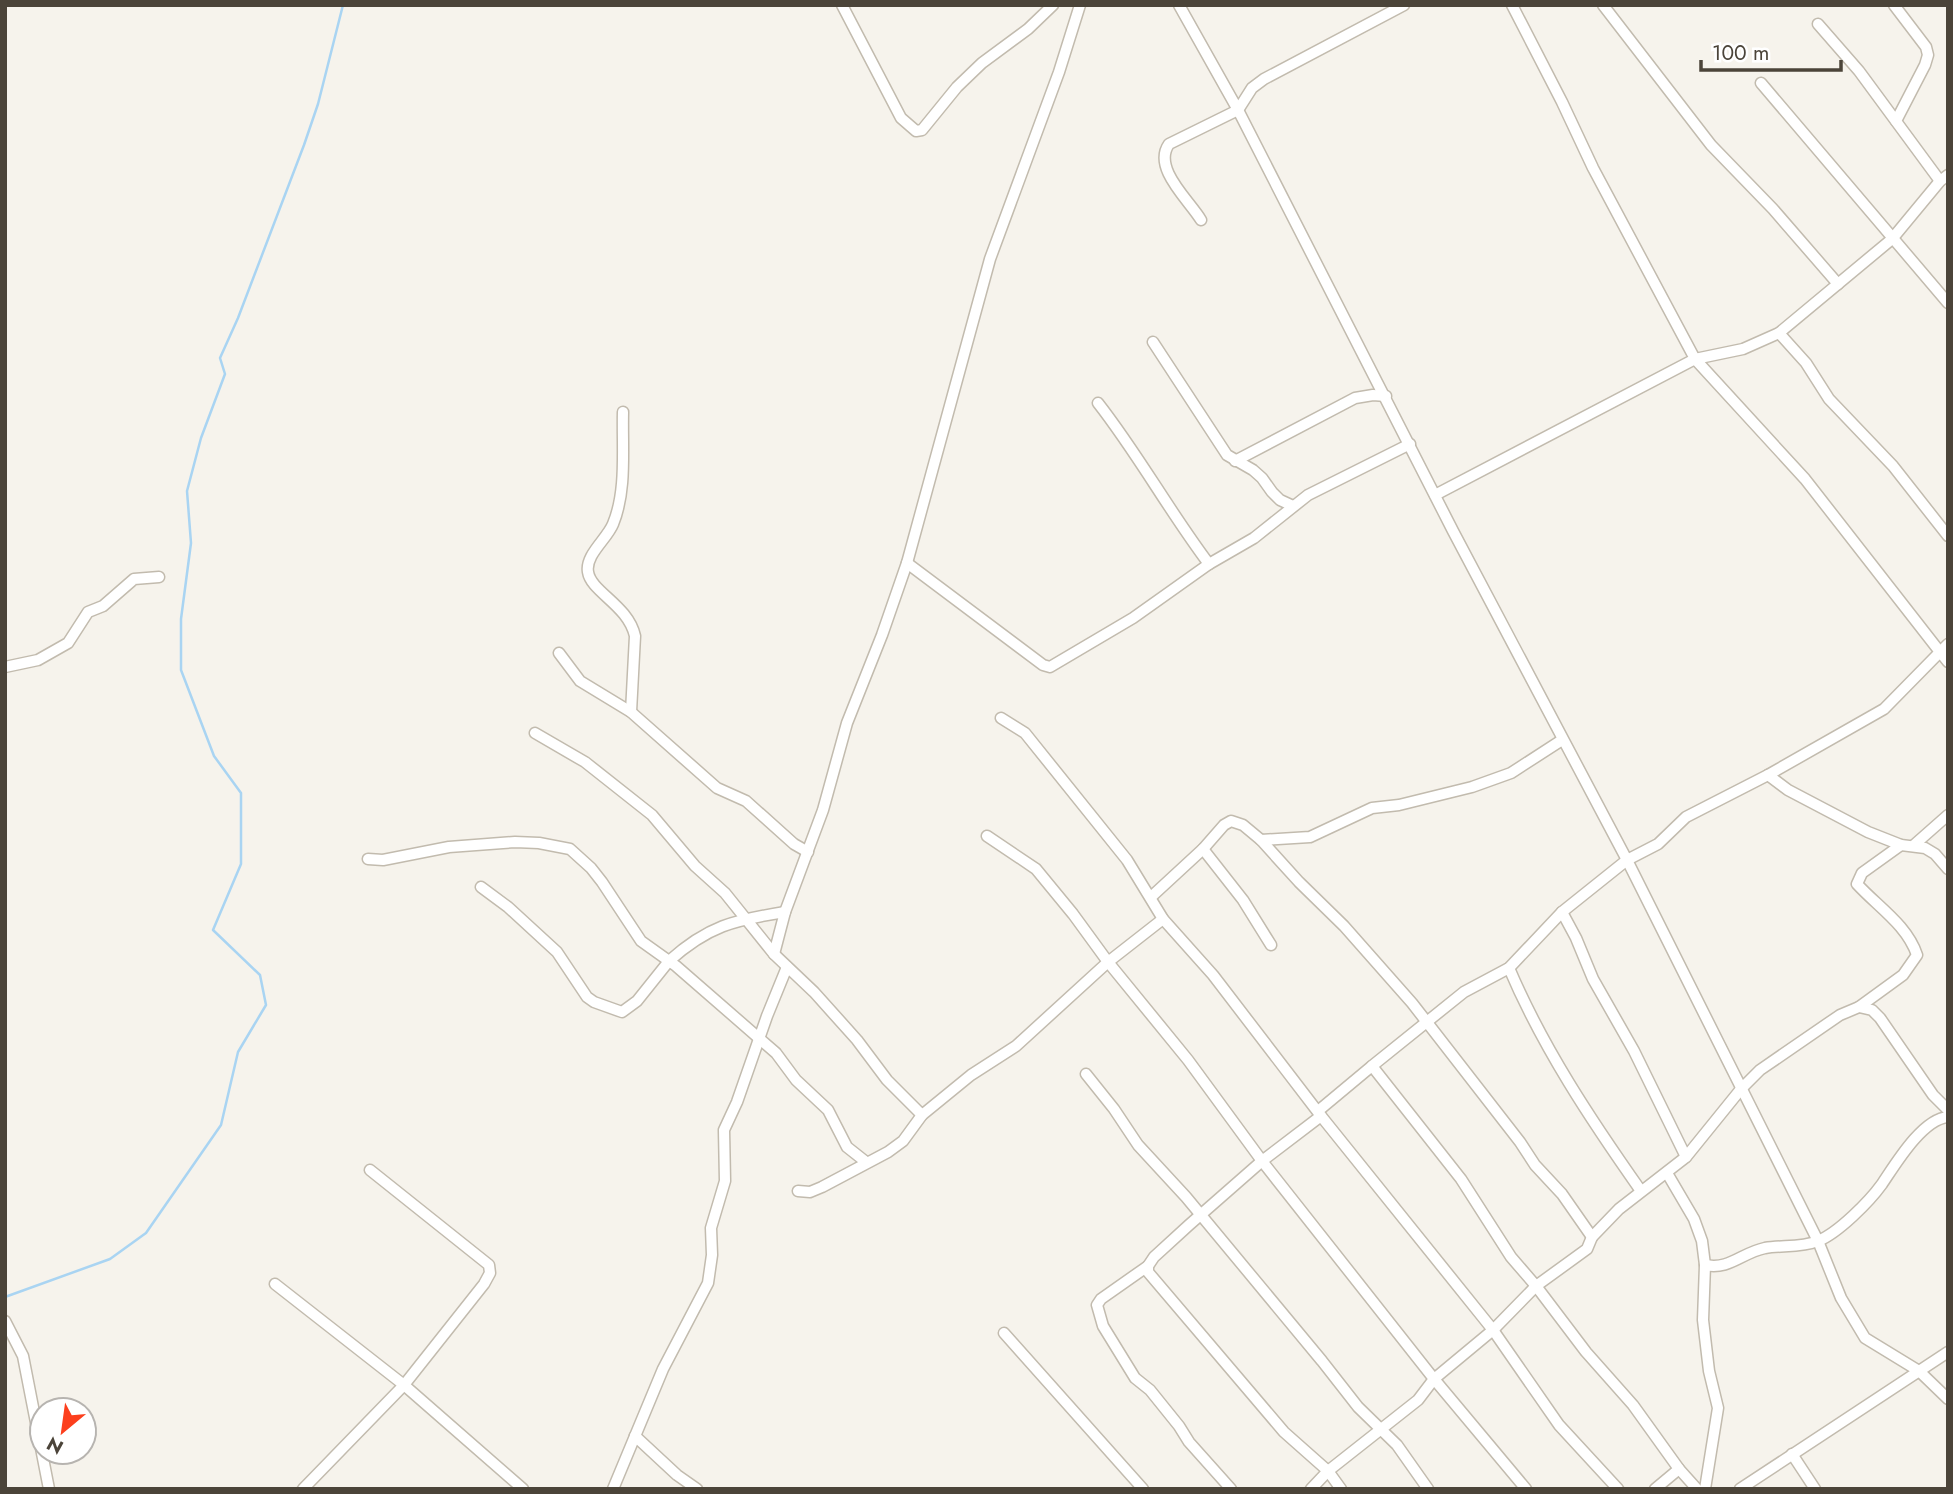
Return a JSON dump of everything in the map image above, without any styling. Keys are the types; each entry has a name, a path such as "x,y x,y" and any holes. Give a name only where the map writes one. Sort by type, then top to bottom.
{"street":[{"path":"842,5 901,118 916,131 922,130 982,63 1028,29 1053,5"},
{"path":"774,954 785,912 823,810 847,723 907,563 990,259 1059,72 1080,5"},
{"path":"1180,5 1238,110 1562,740 1627,860 1818,1241 1841,1298 1865,1338 1919,1371 1948,1399"},
{"path":"1201,220 1173,181 1164,163 1164,151 1169,144 1238,110 1256,84 1404,5"},
{"path":"1512,5 1593,167 1695,359 1805,480 1948,662"},
{"path":"1603,5 1711,145 1773,209 1838,284"},
{"path":"1894,5 1926,47 1928,55 1896,121"},
{"path":"1435,495 1695,359 1743,349 1779,333 1892,239 1944,178 1818,24"},
{"path":"1761,83 1948,303"},
{"path":"1779,333 1805,363 1829,400 1893,466 1948,536"},
{"path":"1153,342 1217,443 1235,461 1262,478 1280,500 1293,506"},
{"path":"1235,461 1355,398 1385,396"},
{"path":"1098,403 1129,443 1162,498 1209,564"},
{"path":"623,412 620,501 612,526 590,560 588,571 592,580 625,613 632,624 635,636 631,712"},
{"path":"907,563 1049,667 1133,618 1209,564 1254,538 1308,495 1410,444"},
{"path":"5,667 38,660 68,643 88,612 103,606 134,579 159,577"},
{"path":"1231,1489 1189,1441 1150,1390 1135,1378 1103,1326 1097,1312 1101,1299 1148,1266 1154,1257 1372,1066 1428,1024 1464,992 1509,968 1562,912 1627,860 1658,844 1686,817 1768,775 1884,709 1948,644"},
{"path":"559,653 580,681 631,712 717,788 746,801 794,844 807,852"},
{"path":"1001,718 1025,733 1127,860 1163,919 1213,975 1319,1113 1493,1330 1559,1425 1618,1489"},
{"path":"535,733 585,761 652,815 695,866 725,893 774,954 814,992 857,1040 887,1080 922,1115"},
{"path":"1261,840 1310,837 1372,808 1399,805 1472,787 1511,773 1562,740"},
{"path":"1768,775 1788,790 1868,832 1900,845 1926,848 1948,869"},
{"path":"1914,845 1948,816"},
{"path":"1150,897 1203,849 1224,825 1231,821 1243,825 1261,840 1299,883 1344,926 1428,1024 1535,1165 1562,1194 1592,1237"},
{"path":"986,836 1036,869 1188,1060 1262,1161 1434,1379 1526,1489"},
{"path":"368,859 383,860 449,847 515,842 570,849 597,875 641,942 668,961 776,1052 796,1080 828,1110 847,1147 866,1162"},
{"path":"1311,1489 1328,1471 1418,1400 1434,1379 1493,1330 1536,1286 1587,1249 1592,1237 1641,1191 1686,1157 1741,1089 1760,1070 1840,1015 1859,1007 1903,975 1917,955 1913,941 1857,884 1862,873 1900,845"},
{"path":"1203,849 1243,900 1271,944"},
{"path":"481,887 508,907 557,952 587,997 622,1012 629,1008 668,961 696,938 722,925 745,918 785,912"},
{"path":"1562,912 1593,979 1634,1051 1686,1157"},
{"path":"798,1191 810,1192 822,1187 888,1152 903,1141 922,1115 971,1075 1016,1046 1108,962 1163,919"},
{"path":"613,1489 668,1358 708,1283 712,1255 711,1228 725,1181 724,1130 746,1080 759,1038 787,967"},
{"path":"1509,968 1529,1015 1578,1099 1641,1191"},
{"path":"1859,1007 1872,1010 1880,1018 1933,1095 1948,1110"},
{"path":"1372,1066 1478,1202 1511,1257 1586,1352 1633,1405 1679,1469 1697,1489"},
{"path":"1086,1074 1138,1145 1358,1407 1397,1445 1428,1489"},
{"path":"1705,1265 1725,1266 1764,1248 1818,1241 1836,1230 1871,1196 1899,1156 1915,1139 1941,1118 1948,1117"},
{"path":"303,1489 404,1385 490,1273 489,1265 370,1170"},
{"path":"1667,1173 1693,1219 1702,1241 1705,1265 1703,1320 1709,1371 1718,1408 1705,1489"},
{"path":"1148,1266 1149,1272 1284,1432 1328,1471 1341,1489"},
{"path":"275,1284 404,1385 523,1489"},
{"path":"5,1321 23,1356 49,1489"},
{"path":"1004,1333 1143,1489"},
{"path":"1740,1489 1948,1352"},
{"path":"635,1436 677,1475 697,1489"},
{"path":"1792,1454 1815,1489"},
{"path":"1655,1489 1679,1469"}],"waterway":[{"path":"5,1297 110,1259 146,1233 221,1125 238,1052 266,1005 260,975 213,930 241,864 241,793 214,756 181,670 181,619 191,543 187,491 201,438 225,374 220,358 304,145 318,104 343,5"}]}
